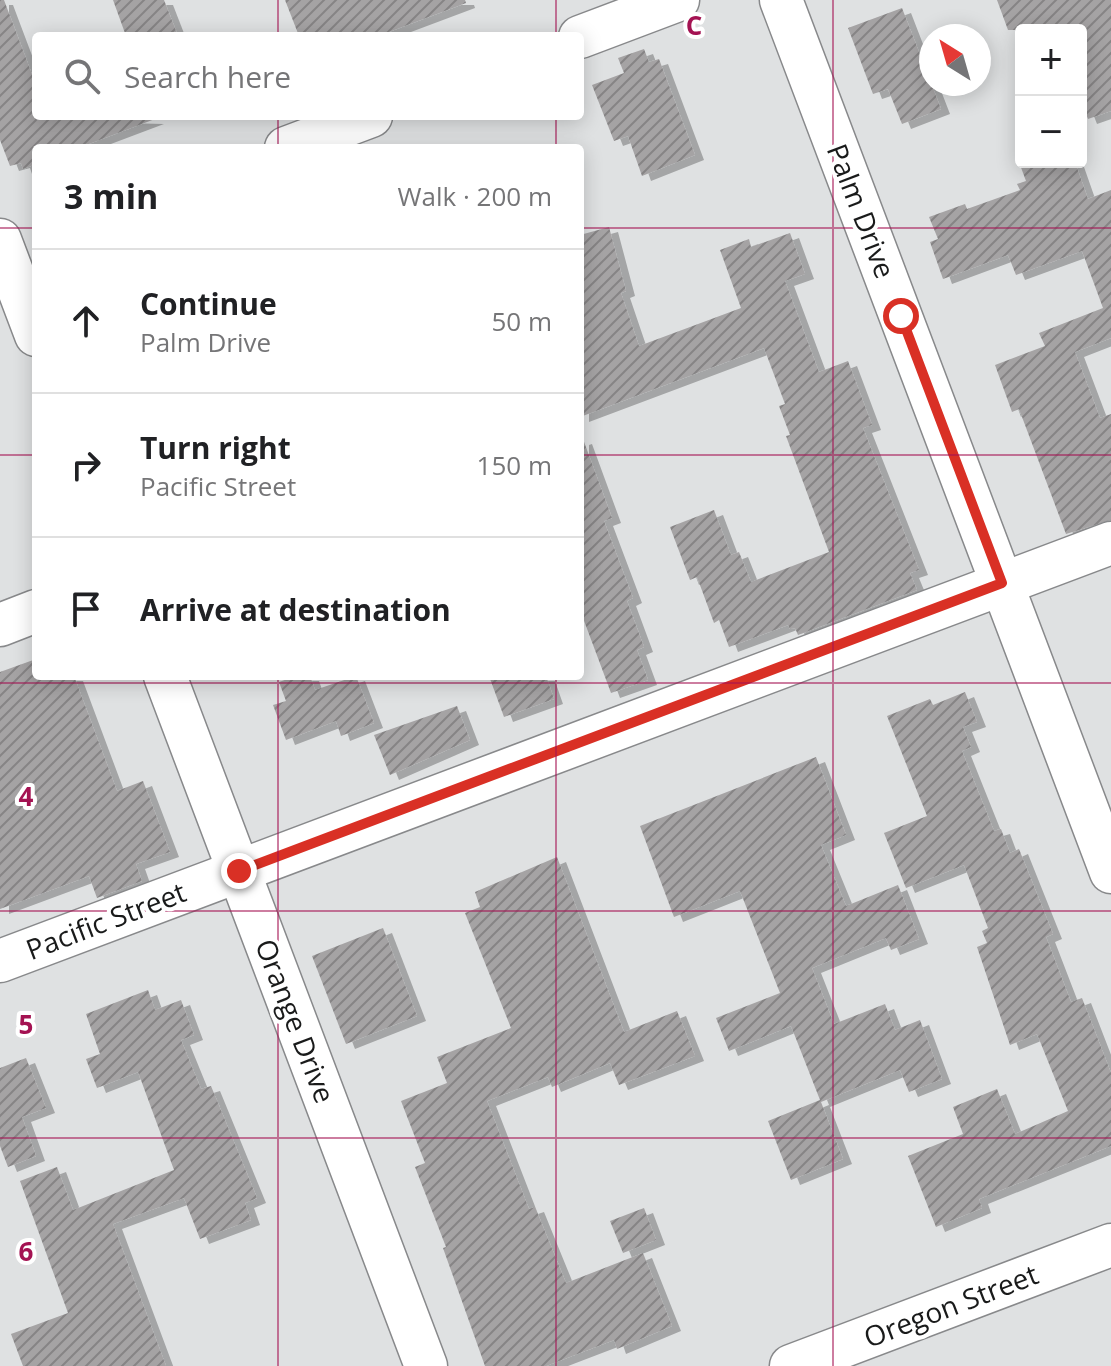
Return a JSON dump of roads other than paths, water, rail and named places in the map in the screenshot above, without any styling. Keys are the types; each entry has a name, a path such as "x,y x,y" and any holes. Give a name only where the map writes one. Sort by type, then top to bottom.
{"street":[{"path":"584,35 678,0"},
{"name":"Palm Drive","path":"781,0 1111,872"},
{"path":"297,144 360,120"},
{"path":"10,248 32,322"},
{"name":"Pacific Street","path":"0,961 1111,543"},
{"path":"0,625 32,613"},
{"name":"Orange Drive","path":"167,680 426,1366"},
{"name":"Oregon Street","path":"791,1366 1111,1245"}]}
